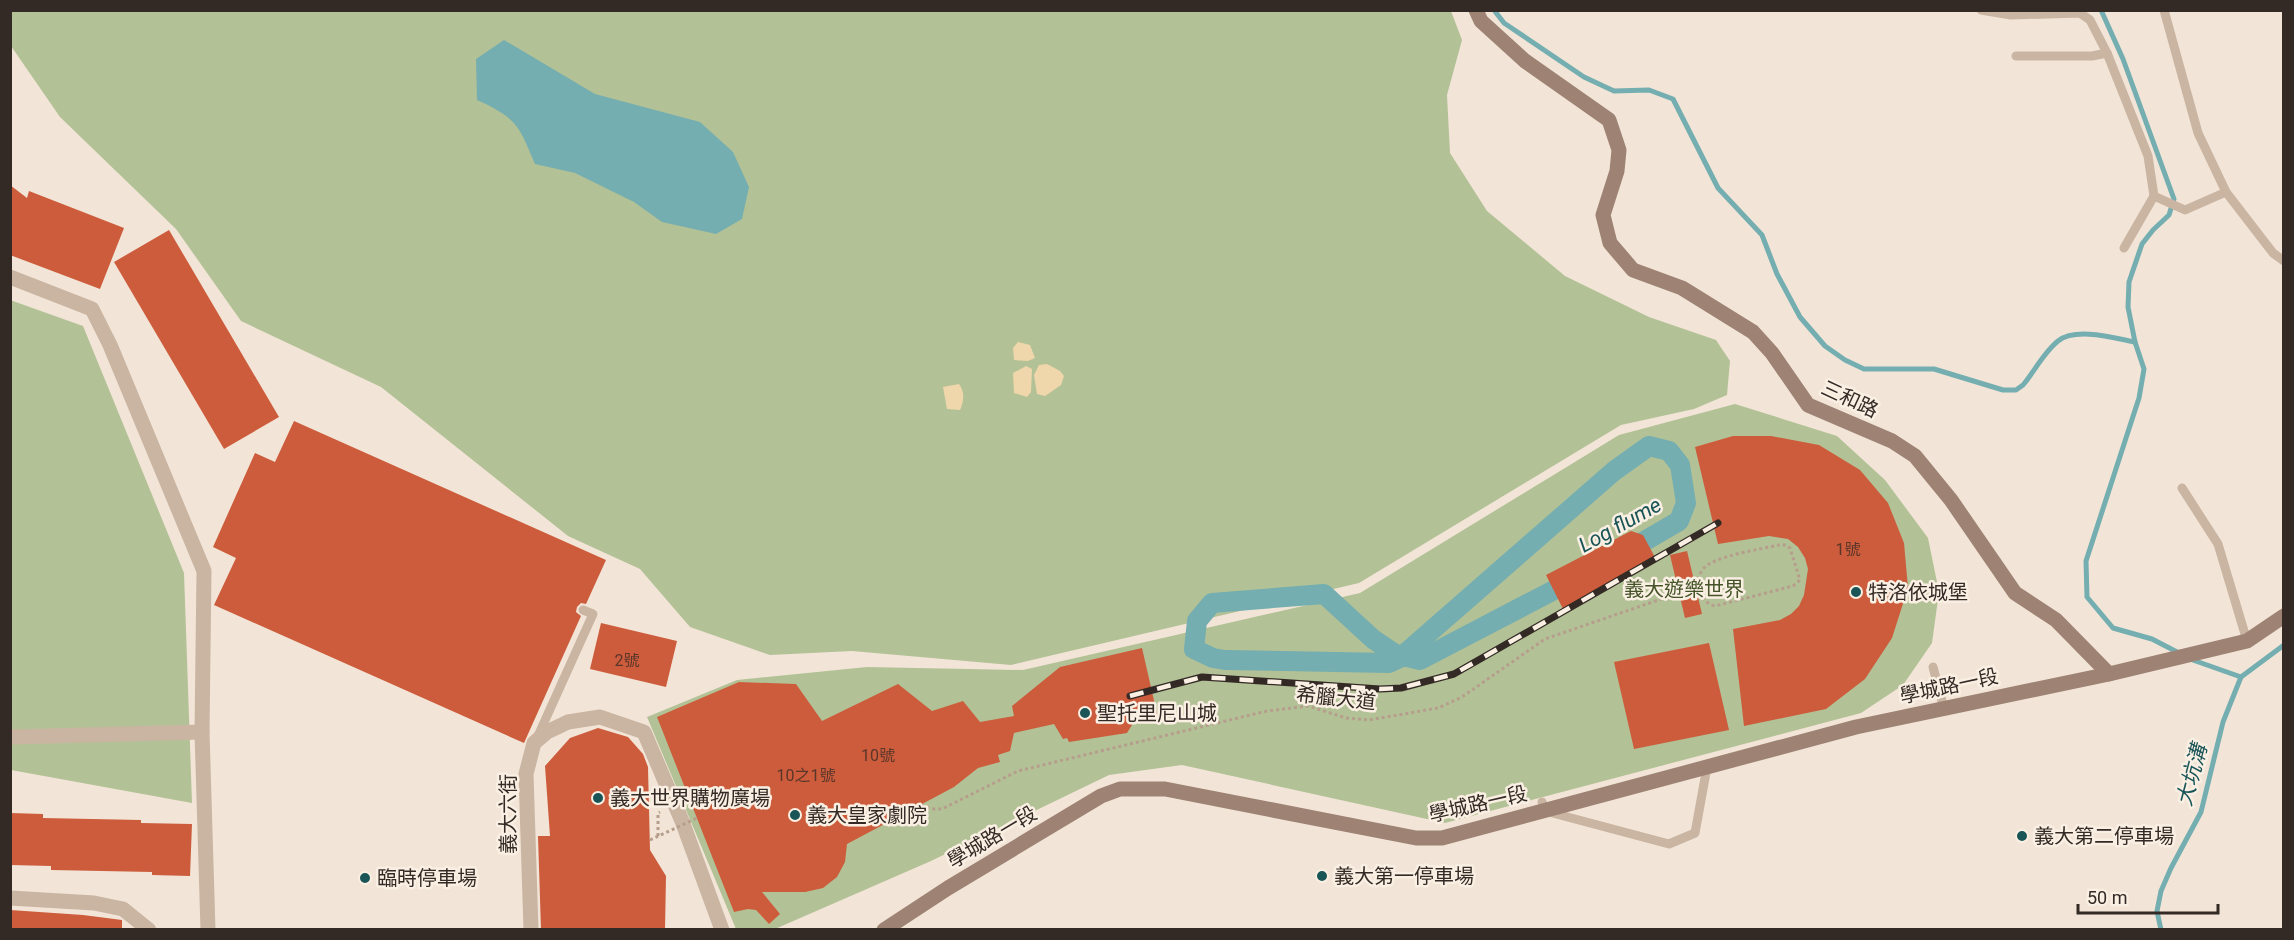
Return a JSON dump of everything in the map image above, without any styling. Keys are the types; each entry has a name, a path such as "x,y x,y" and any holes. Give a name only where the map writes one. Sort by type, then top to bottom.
{"main road":[{"name":"三和路","path":"1476,10 1481,21 1525,61 1609,120 1618,150 1617,171 1603,215 1610,243 1633,270 1682,288 1753,332 1772,353 1808,405 1892,441 1915,456 1951,500 2015,593 2056,621 2109,674"},
{"path":"2109,674 2247,641 2283,616"},
{"name":"學城路一段","path":"884,930 948,888 1101,796 1120,789 1165,789 1416,838 1442,838 1544,806 1707,767 1856,727 2109,674"}],"street":[{"path":"10,277 92,309 115,356 204,571 202,732 208,930"},
{"path":"534,742 547,732 568,722 600,717 644,732 682,821 723,930"},
{"path":"10,737 202,732"},
{"name":"義大六街","path":"531,930 526,774 534,742"},
{"path":"10,898 94,903 123,909 149,930"}],"lane":[{"path":"1981,10 2011,15 2079,13 2090,20 2107,53 2148,156 2157,198 2124,248"},
{"path":"2164,10 2198,134 2226,192 2274,253 2283,261"},
{"path":"2016,56 2092,56 2107,53"},
{"path":"2157,198 2185,210 2226,192"},
{"path":"2182,488 2218,544 2247,641"},
{"path":"534,742 593,614 584,610"},
{"path":"1933,667 1944,709"},
{"path":"1544,806 1669,844 1695,833 1707,767"}],"path":[{"path":"1783,545 1790,548 1800,580 1793,586 1715,606 1706,602 1700,593 1699,586 1699,576 1708,564 1783,545"},
{"name":"希臘大道","path":"921,805 931,809 942,809 1018,771 1267,711 1308,706 1346,718 1369,720 1438,708 1462,697 1545,639 1699,586"},
{"path":"650,840 697,818"}],"green space":[{"path":"10,11 1451,11 1462,40 1447,95 1450,153 1487,211 1565,276 1649,317 1716,340 1730,361 1727,395 1694,409 1621,425 1359,583 1011,665 852,651 770,655 690,627 640,569 568,536 381,387 241,321 176,229 60,117 11,46"},
{"path":"10,300 83,326 184,573 192,803 11,770"},
{"name":"義大遊樂世界","path":"1735,404 1837,436 1885,480 1928,538 1939,592 1932,643 1903,685 1861,713 1445,823 1182,765 1109,775 931,861 775,929 736,929 647,717 737,680 867,667 1023,670 1360,593 1619,435"}],"sand":[{"path":"1018,342 1030,345 1035,358 1028,361 1014,360 1013,348"},
{"path":"1047,364 1064,376 1061,385 1045,396 1037,394 1034,375 1039,365"},
{"path":"1026,366 1032,369 1031,392 1027,397 1014,393 1013,373"},
{"path":"959,384 963,397 960,410 947,409 943,387"}],"water":[{"path":"504,40 595,94 700,122 733,152 749,187 742,219 716,234 662,222 634,202 575,173 535,164 515,124 501,112 477,100 476,59"}],"building":[{"path":"10,185 27,198 29,191 124,228 100,289 10,255"},
{"path":"169,230 279,417 224,449 114,262"},
{"path":"294,421 606,560 586,604 581,603 577,607 576,612 581,616 524,743 214,605 236,558 213,547 255,453 275,462"},
{"name":"特洛依城堡","path":"1733,436 1771,436 1819,445 1860,470 1888,503 1904,543 1908,588 1892,638 1865,679 1826,709 1744,726 1733,629 1780,620 1791,614 1799,606 1804,595 1808,569 1805,558 1798,547 1788,539 1769,536 1718,544 1695,447"},
{"path":"1631,531 1643,535 1657,561 1563,609 1546,575"},
{"path":"1687,551 1702,614 1685,618 1670,555"},
{"path":"601,623 677,641 666,687 590,669"},
{"path":"1709,643 1729,730 1634,749 1614,662"},
{"path":"1142,648 1158,718 1135,720 1127,733 1069,742 1067,738 1063,739 1054,724 1014,733 1010,751 998,755 1000,762 978,768 954,787 847,844 845,862 837,877 823,888 805,892 762,892 780,914 769,924 756,910 734,912 657,717 739,682 796,684 822,721 898,684 932,711 963,701 980,722 1014,716 1012,706 1060,667"},
{"name":"義大世界購物廣場","path":"598,728 628,737 643,754 648,767 650,850 666,876 665,930 541,930 538,836 550,836 545,766 570,738"},
{"path":"10,813 43,814 43,818 141,820 141,823 192,824 190,876 152,875 152,872 51,870 51,866 10,865"},
{"path":"10,910 122,920 122,930 10,930"}],"waterway":[{"path":"1494,10 1504,23 1584,77 1614,91 1649,90 1673,99 1718,188 1762,235 1777,274 1800,317 1825,346 1845,360 1864,369 1934,369 2003,390 2016,390 2023,385 2053,346 2066,337 2085,334 2135,342"},
{"path":"2101,10 2123,59 2174,199 2169,215 2142,244 2129,282 2128,307 2135,342 2144,369 2139,398 2086,561 2087,597 2113,628 2152,639 2179,653"},
{"name":"Log flume","path":"1395,654 1373,639 1324,594 1212,603 1197,621 1194,649 1213,658 1225,660 1389,663 1400,658 1614,471 1649,446 1669,451 1680,465 1686,503 1679,521 1624,553"},
{"name":"Log flume","path":"1395,654 1420,660 1577,578"},
{"name":"大坑溝","path":"2161,930 2157,911 2161,891 2201,812 2223,722 2241,677 2284,645"},
{"path":"2190,659 2241,677"}],"railway":[{"path":"1130,696 1202,677 1380,689 1401,688 1454,674 1718,523"}],"place":[{"name":"特洛依城堡","path":"1856,592"},
{"name":"聖托里尼山城","path":"1085,713"},
{"name":"義大世界購物廣場","path":"598,798"},
{"name":"義大皇家劇院","path":"795,815"},
{"name":"義大第二停車場","path":"2022,836"},
{"name":"義大第一停車場","path":"1322,876"},
{"name":"臨時停車場","path":"365,878"}]}
